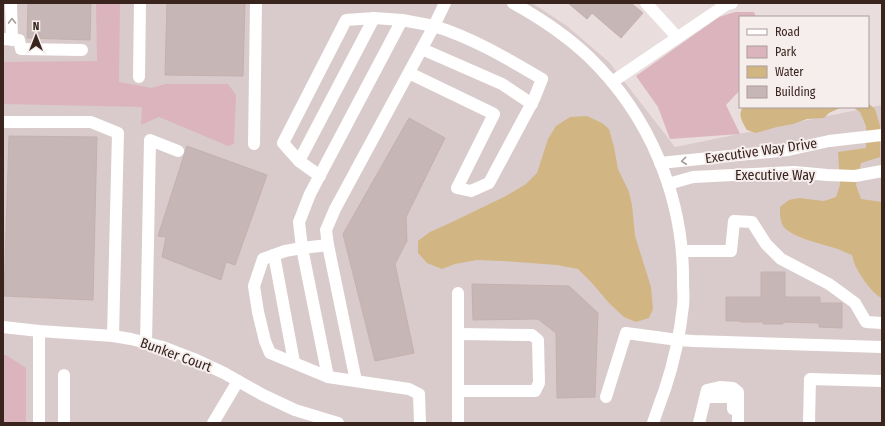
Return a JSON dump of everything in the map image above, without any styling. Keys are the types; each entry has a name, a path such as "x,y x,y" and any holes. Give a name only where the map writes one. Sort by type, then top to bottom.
{"street":[{"path":"11,3 8,40 19,40 21,49 82,50"},
{"path":"139,77 140,3"},
{"path":"254,144 256,3"},
{"path":"356,381 326,230 330,217 422,49 445,3"},
{"path":"513,3 556,29 589,57 612,82 627,101 643,127 652,144 668,184 677,215 680,234 683,263 683,304 678,340 666,387 653,423"},
{"path":"646,3 677,37"},
{"path":"612,82 727,3 732,3"},
{"path":"299,161 374,18"},
{"path":"320,176 299,161 283,143 346,20 374,18 402,20 448,30 509,59 542,80 532,104 489,183 471,191 457,188 494,114 409,72"},
{"path":"328,377 302,248 299,222 310,194 402,20"},
{"path":"422,49 502,84 532,104"},
{"path":"3,122 91,122 118,133 113,336"},
{"name":"Executive Way Drive","path":"660,163 788,150 830,141 882,135"},
{"path":"146,343 150,140 178,151"},
{"name":"Executive Way","path":"668,184 693,177 794,172 855,176 882,170"},
{"path":"682,251 731,251 734,221 752,222 766,244 780,259 830,284 855,302 866,322 882,323"},
{"path":"328,245 285,251 263,259 254,286 264,341 270,353 328,377 409,389 419,394 420,423"},
{"path":"274,255 294,362"},
{"path":"458,293 458,423"},
{"name":"Bunker Court","path":"3,327 113,336 163,347 224,373 263,395 295,410 338,423"},
{"path":"39,331 39,423"},
{"path":"458,334 532,335 538,340 539,383 535,391 458,391"},
{"path":"606,397 626,334 678,340 882,346"},
{"path":"64,376 64,423"},
{"path":"809,423 810,379 882,381"},
{"path":"213,423 238,381"},
{"path":"699,423 707,390 720,387 733,388 738,392 737,423"}],"shaded area":[{"path":"3,3 532,3 567,26 609,62 675,147 882,105 882,423 3,423"}],"green space":[{"path":"96,3 120,3 119,82 152,88 165,84 228,84 236,95 234,144 228,146 159,117 141,125 142,107 3,104 3,62 97,61"},
{"path":"735,12 754,12 756,16 739,16 739,91 726,105 740,134 670,139 658,107 636,76 719,17"},
{"path":"3,355 6,355 26,368 26,423 3,423"}],"water":[{"path":"869,104 875,109 880,126 880,157 861,163 856,185 861,199 882,202 882,298 871,289 863,279 855,265 852,255 793,234 783,226 780,215 780,207 789,200 799,198 824,201 836,197 840,185 838,152 866,148 866,126 860,112 854,108 869,108"},
{"path":"742,108 840,108 829,113 824,118 807,119 756,133 747,130 742,122 741,110"},
{"path":"587,116 602,123 609,129 618,169 629,192 632,205 635,236 651,287 653,309 649,318 636,322 624,317 578,269 557,265 477,260 455,264 442,269 427,263 418,253 418,241 430,232 504,197 526,184 537,173 548,139 556,126 570,117"}],"building":[{"path":"28,3 91,3 90,40 27,38"},
{"path":"167,3 245,3 243,76 165,75"},
{"path":"568,3 631,3 643,13 621,38 592,13 587,19"},
{"path":"409,118 445,138 406,217 407,241 395,264 414,353 375,361 343,234"},
{"path":"9,136 97,137 93,300 4,296"},
{"path":"187,146 267,175 235,265 226,262 221,280 162,257 166,237 158,236"},
{"path":"761,272 785,272 785,297 820,297 820,303 842,303 842,328 819,327 819,323 783,322 783,324 763,324 763,322 726,321 726,297 761,297"},
{"path":"472,284 569,286 598,313 595,397 557,398 556,333 538,319 473,320"}]}
